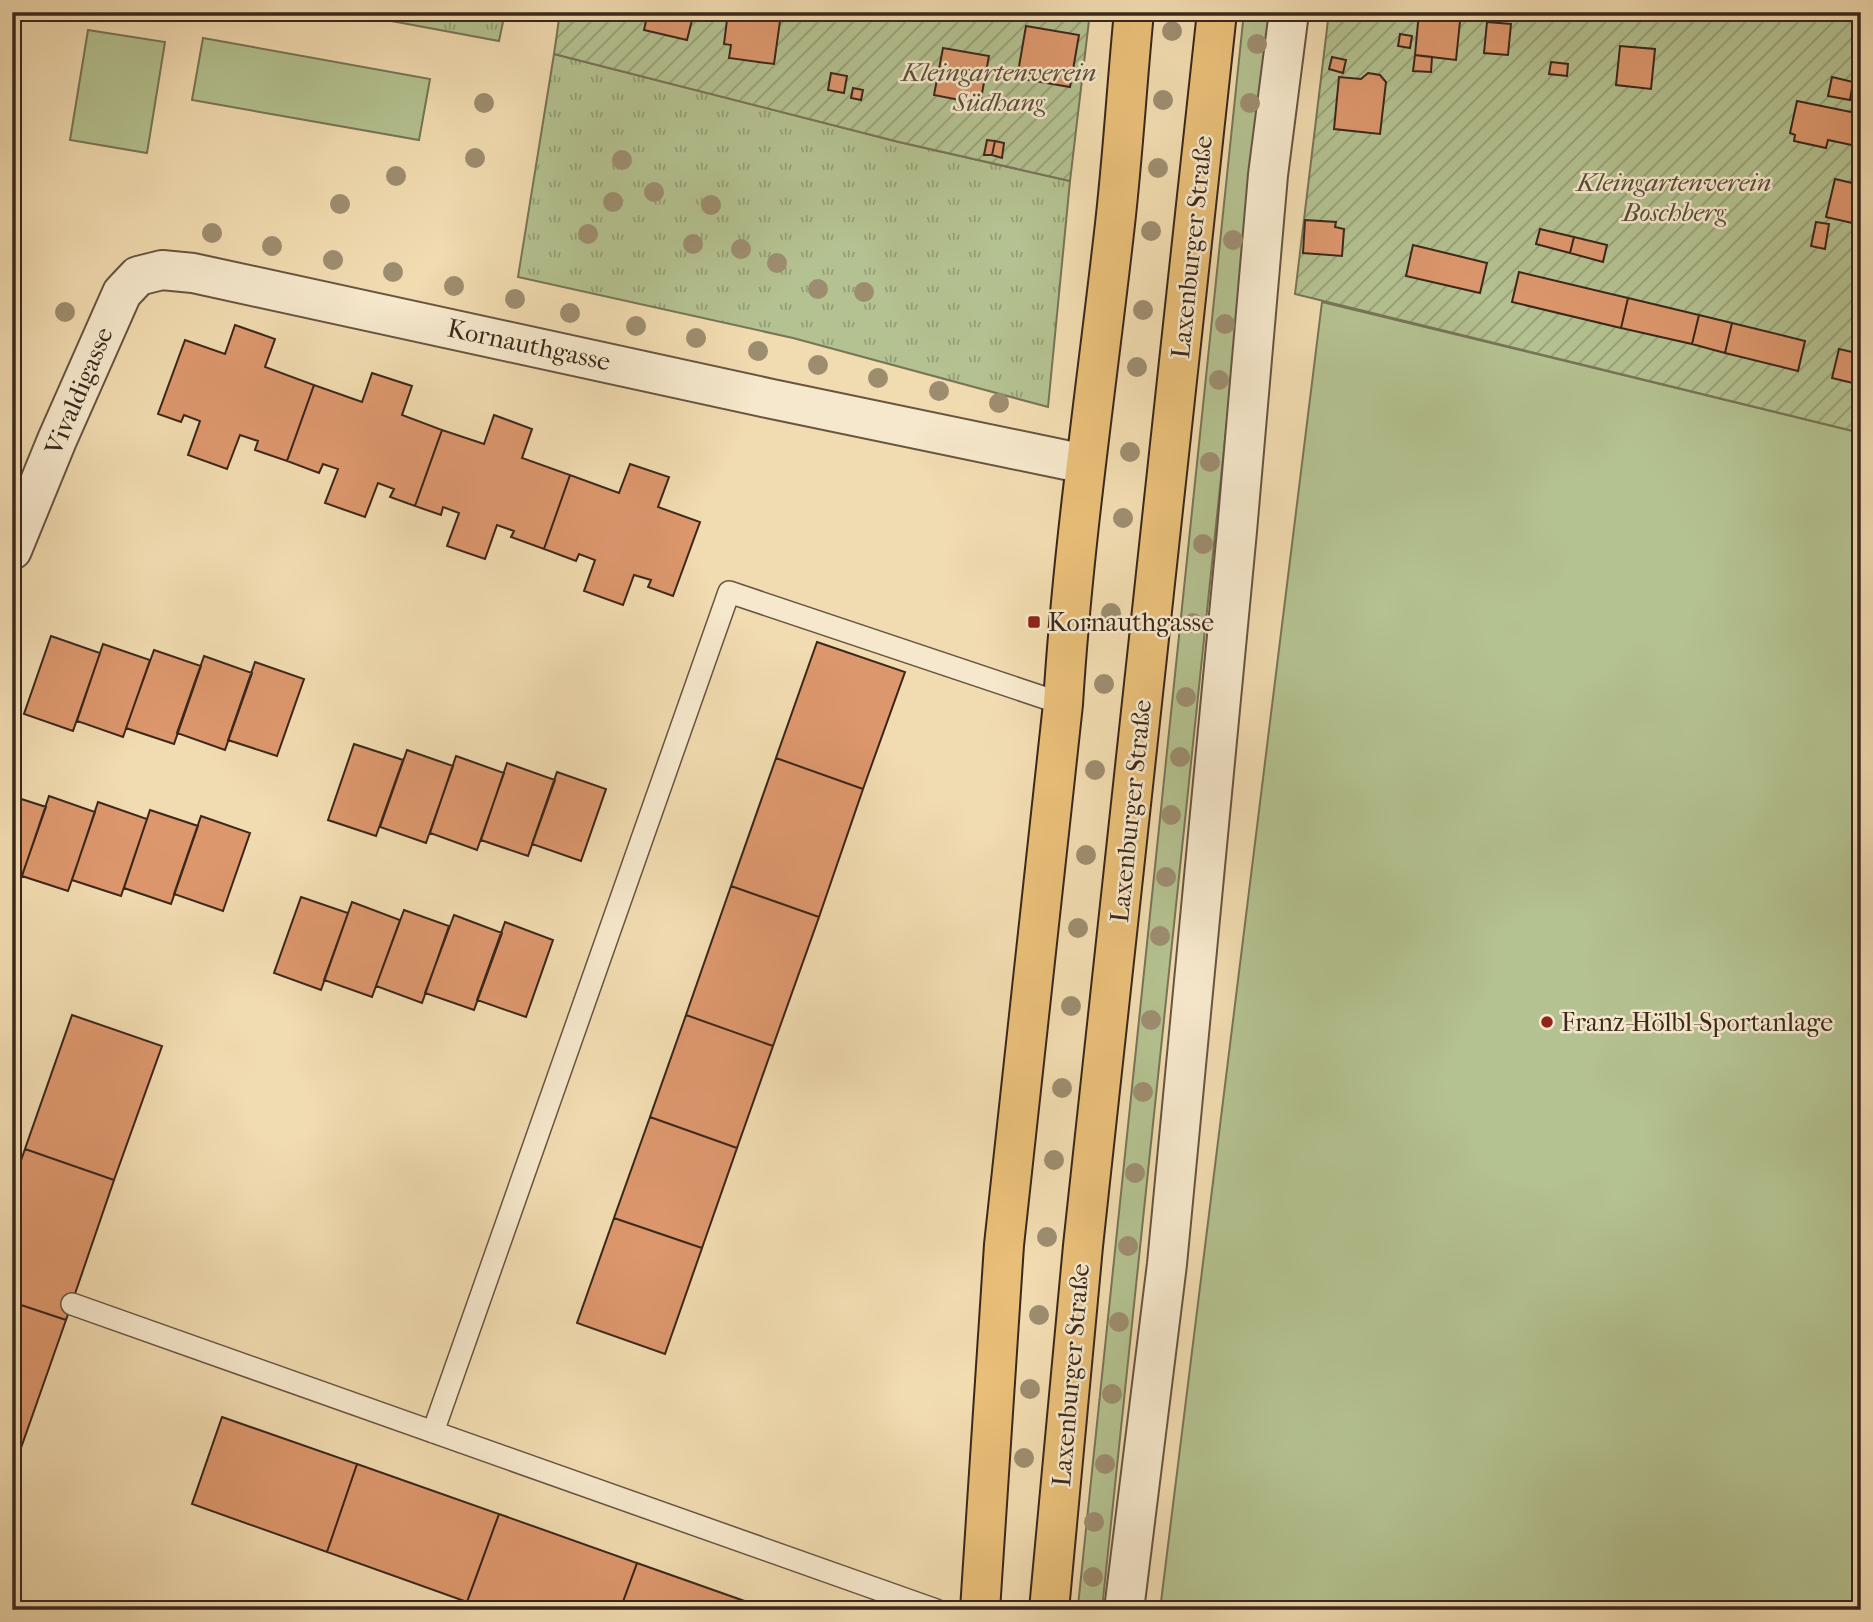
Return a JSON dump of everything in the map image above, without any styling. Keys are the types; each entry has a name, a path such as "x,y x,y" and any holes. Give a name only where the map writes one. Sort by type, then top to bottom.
{"main road":[{"path":"979,1610 1004,1245 1063,704 1068,617 1116,220 1134,12"},
{"name":"Laxenburger Straße","path":"1049,1610 1085,1233 1217,12"}],"street":[{"path":"1124,1610 1167,1264 1236,544 1268,176 1289,12"},
{"name":"Kornauthgasse","path":"138,276 162,270 193,273 1085,464"},
{"name":"Vivaldigasse","path":"12,550 111,314 122,293 138,276"}],"lane":[{"path":"433,1432 729,592 1063,704"},
{"path":"72,1304 936,1610"}],"green space":[{"path":"376,12 505,12 499,41 375,18"},
{"name":"Kleingartenverein Südhang","path":"560,12 1090,12 1070,181 899,142 554,54"},
{"path":"1244,12 1270,12 1102,1609 1081,1610 1078,1606"},
{"name":"Kleingartenverein Boschberg","path":"1329,12 1861,12 1861,433 1295,294"},
{"path":"88,30 165,42 147,153 70,140"},
{"path":"203,38 430,79 419,140 192,100"},
{"path":"554,54 899,142 1070,181 1048,407 793,338 518,277"},
{"name":"Franz-Hölbl-Sportanlage","path":"1322,302 1861,433 1861,1610 1160,1610"}],"building":[{"path":"648,12 700,12 699,18 693,16 687,40 644,30"},
{"path":"728,12 781,14 774,64 729,58 731,45 724,44"},
{"path":"884,12 912,12 911,19"},
{"path":"1361,12 1393,12 1393,15"},
{"path":"1419,12 1461,12 1456,60 1415,55"},
{"path":"1487,22 1511,24 1508,55 1484,53"},
{"path":"1026,26 1079,35 1070,87 1017,78"},
{"path":"1400,34 1412,36 1410,48 1398,46"},
{"path":"1620,46 1655,49 1651,89 1616,85"},
{"path":"943,48 989,56 980,104 934,95"},
{"path":"1415,55 1432,57 1431,72 1413,71"},
{"path":"1332,57 1346,60 1343,73 1329,69"},
{"path":"1551,62 1568,64 1567,76 1549,74"},
{"path":"831,73 847,76 844,93 828,90"},
{"path":"1368,73 1380,75 1386,82 1380,134 1334,129 1339,77 1361,79"},
{"path":"1832,77 1853,82 1850,100 1828,96"},
{"path":"853,88 863,90 861,100 851,98"},
{"path":"12,96 19,97 12,135"},
{"path":"1797,101 1861,114 1861,147 1828,140 1826,148 1794,141 1795,135 1790,133"},
{"path":"987,140 995,141 992,155 984,155"},
{"path":"995,141 1004,143 1002,158 992,155"},
{"path":"1835,179 1861,185 1861,225 1826,217"},
{"path":"1305,220 1336,222 1335,227 1344,229 1342,256 1303,253"},
{"path":"1816,222 1829,224 1825,249 1811,246"},
{"path":"1540,229 1574,237 1570,253 1536,244"},
{"path":"1574,237 1607,245 1603,262 1570,253"},
{"path":"1413,245 1487,263 1480,293 1406,276"},
{"path":"1519,272 1628,298 1621,328 1512,302"},
{"path":"1628,298 1699,315 1692,344 1621,328"},
{"path":"1699,315 1732,323 1725,353 1692,344"},
{"path":"1732,323 1805,341 1798,371 1725,353"},
{"path":"235,325 275,339 265,367 314,385 287,461 255,450 258,441 240,435 227,469 188,455 200,421 184,415 181,422 158,414 185,340 225,354"},
{"path":"1839,349 1861,354 1861,385 1832,378"},
{"path":"372,373 412,386 402,415 442,430 415,506 390,497 394,489 378,483 365,517 325,503 338,469 323,464 319,473 287,461 314,385 362,402"},
{"path":"494,415 532,429 522,458 570,475 544,549 511,537 514,531 497,525 485,559 447,546 459,513 443,507 441,515 415,506 442,430 484,444"},
{"path":"630,464 669,477 658,507 700,522 673,596 648,587 651,580 634,575 623,605 584,591 595,560 579,554 576,561 544,549 570,475 619,493"},
{"path":"51,636 100,653 73,731 24,714"},
{"path":"817,642 905,672 863,789 776,758"},
{"path":"103,644 150,660 123,737 77,721"},
{"path":"154,650 201,666 174,744 126,728"},
{"path":"204,656 252,673 225,750 177,733"},
{"path":"255,662 304,679 277,756 228,740"},
{"path":"354,744 403,760 376,836 328,820"},
{"path":"407,750 453,766 426,843 380,827"},
{"path":"456,756 504,773 477,850 430,833"},
{"path":"776,758 863,789 819,917 731,886"},
{"path":"507,763 555,780 528,856 481,840"},
{"path":"557,772 606,789 581,861 532,844"},
{"path":"12,796 46,807 19,884 12,882"},
{"path":"49,796 95,812 68,891 22,876"},
{"path":"98,802 147,819 121,896 72,880"},
{"path":"150,810 198,826 171,904 124,888"},
{"path":"201,816 250,833 223,911 174,894"},
{"path":"731,886 819,917 773,1046 686,1015"},
{"path":"301,897 348,913 321,990 274,973"},
{"path":"352,902 400,920 372,997 324,980"},
{"path":"404,910 449,926 422,1003 376,986"},
{"path":"454,915 502,933 474,1010 425,993"},
{"path":"505,922 553,940 526,1017 477,1000"},
{"path":"12,941 20,944 12,965"},
{"path":"72,1015 162,1046 114,1180 25,1149"},
{"path":"686,1015 773,1046 737,1148 650,1117"},
{"path":"650,1117 737,1148 702,1248 614,1218"},
{"path":"25,1149 114,1180 66,1320 12,1302 12,1186"},
{"path":"614,1218 702,1248 665,1354 577,1323"},
{"path":"12,1302 66,1320 16,1462 12,1460"},
{"path":"222,1417 357,1464 327,1552 192,1504"},
{"path":"357,1464 499,1514 467,1602 327,1552"},
{"path":"499,1514 637,1563 620,1610 491,1610 467,1602"},
{"path":"637,1563 770,1610 620,1610"}],"place":[{"name":"Kornauthgasse","path":"1034,622"},
{"name":"Franz-Hölbl-Sportanlage","path":"1547,1022"}]}
